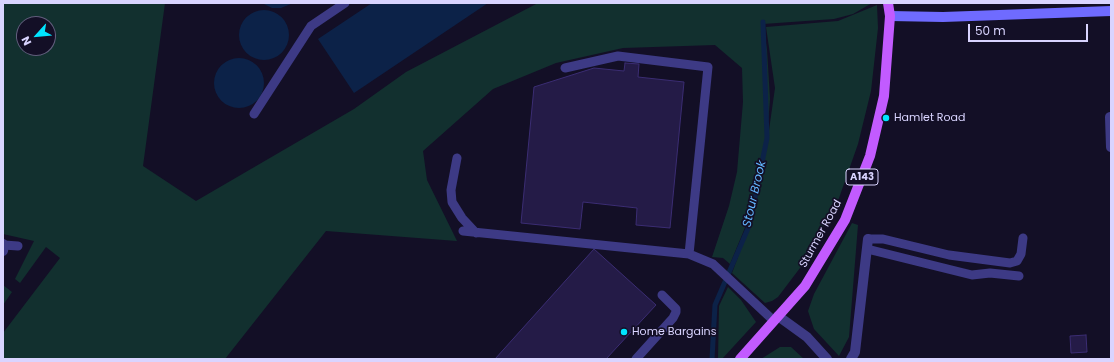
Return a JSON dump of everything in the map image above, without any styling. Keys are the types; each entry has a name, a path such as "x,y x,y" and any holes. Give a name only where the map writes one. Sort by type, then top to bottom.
{"main road":[{"name":"Sturmer Road","path":"740,359 805,286 845,220 856,195 870,156 884,96 890,16 888,3"},
{"path":"890,16 943,17 1100,7 1111,11"}],"street":[{"path":"1110,117 1111,146"},
{"path":"851,359 855,352 868,239"},
{"path":"776,319 807,338 826,359"}],"lane":[{"path":"254,114 311,26 346,3"},
{"path":"565,68 618,56 708,67 689,254"},
{"path":"457,158 451,190 452,202 462,218 476,234"},
{"path":"463,232 689,254 713,264 776,319"},
{"path":"868,239 883,239 949,255 1010,263 1017,261 1021,254 1023,238"},
{"path":"4,247 18,246"},
{"path":"867,249 972,275 990,273 1019,276"},
{"path":"636,359 673,318 676,312 676,308 662,295"}],"green space":[{"path":"3,3 165,3 143,166 196,201 354,109 406,72 538,3 872,3 853,14 834,19 763,24 767,49 770,99 766,151 775,88 766,27 838,21 877,5 878,28 871,91 858,144 839,198 803,264 778,297 765,303 732,273 752,219 758,196 730,264 723,258 712,257 729,206 737,172 743,102 742,68 715,45 623,48 556,63 493,89 423,151 427,180 457,241 326,231 225,359 3,359 3,333 60,258 46,247 20,283 15,279 34,241 3,234"},
{"path":"852,223 858,225 849,337 839,356 814,329 808,311 814,294"},
{"path":"3,285 12,292 3,305"},
{"path":"728,287 741,300 756,322 722,359 718,359 719,306"},
{"path":"780,347 791,347 804,359 761,359"}],"water":[{"path":"262,3 293,3 281,8 272,8"},
{"path":"372,3 488,3 354,93 318,39"},
{"path":"269,10 274,11 282,17 288,25 288,45 282,53 274,59 259,60 254,59 246,53 240,45 239,30 240,25 246,17 254,11"},
{"path":"234,58 244,58 257,65 264,78 264,88 257,101 244,108 234,108 225,104 218,97 214,88 214,78 218,69 225,62"}],"building":[{"path":"625,63 639,64 638,77 684,82 670,228 636,225 637,208 583,202 580,229 521,223 534,87 594,68 624,71"},
{"path":"594,249 656,305 606,359 495,359"},
{"path":"1086,335 1087,352 1071,353 1070,336"}],"waterway":[{"name":"Stour Brook","path":"712,359 715,305 749,226 767,138 763,22"}],"place":[{"name":"Hamlet Road","path":"886,118"},
{"name":"Home Bargains","path":"624,332"}]}
